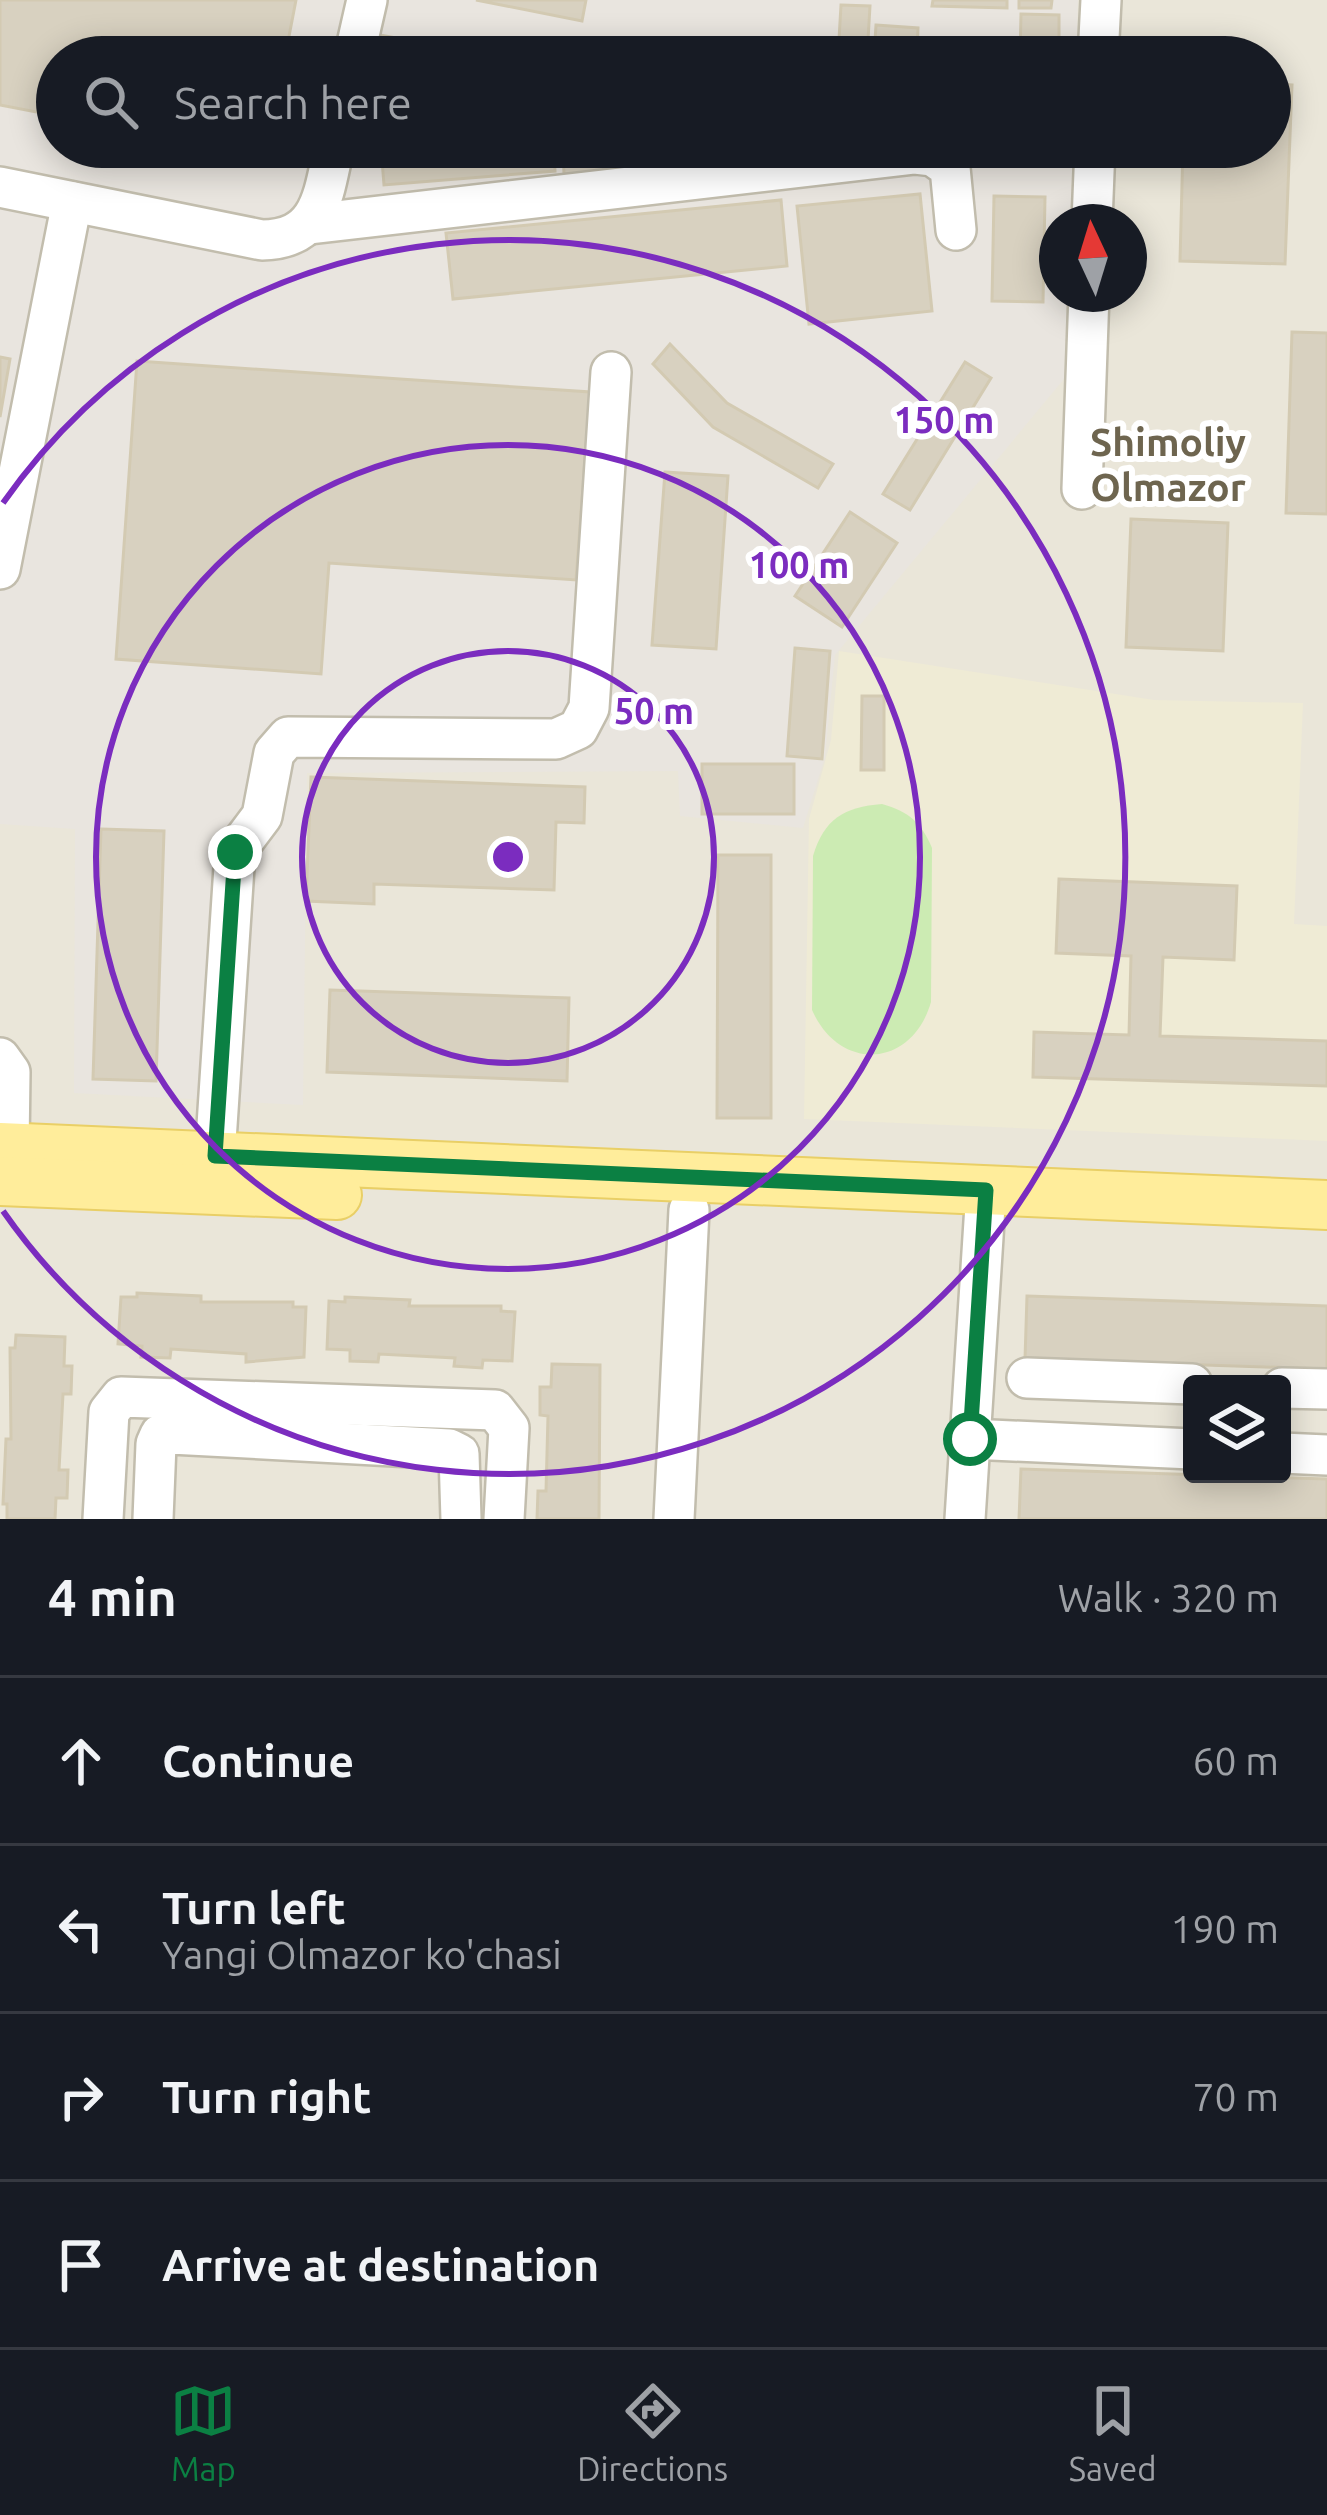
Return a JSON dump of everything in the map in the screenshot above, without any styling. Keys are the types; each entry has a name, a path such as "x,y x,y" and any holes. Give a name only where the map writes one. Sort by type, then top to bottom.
{"main road":[{"path":"3,1158 215,1156 984,1207 1327,1238"},
{"path":"3,1158 689,1210 1327,1205"}],"street":[{"path":"359,36 367,0"},
{"path":"1099,36 1101,0"},
{"path":"310,224 327,168"},
{"path":"0,187 262,240 290,239 310,224 794,168"},
{"path":"950,168 956,230"},
{"path":"1093,204 1094,168"},
{"path":"0,569 72,202"},
{"path":"1082,489 1088,312"},
{"path":"215,1156 235,852 262,816 274,753 288,737 314,733 556,739 578,729 589,708 611,372"},
{"path":"0,1058 10,1072 3,1158"},
{"path":"965,1519 984,1207"},
{"path":"674,1519 689,1210"},
{"path":"1027,1378 1183,1384"},
{"path":"1291,1388 1327,1389"},
{"path":"104,1519 109,1412 121,1397 495,1410 509,1428 504,1519"},
{"path":"152,1519 156,1444 160,1435 171,1434 449,1449 459,1454 462,1467 461,1519"},
{"path":"970,1439 1183,1449"},
{"path":"1291,1453 1327,1455"}],"shaded area":[{"path":"0,0 1327,0 1327,1519 0,1519"},
{"path":"0,0 1078,0 1077,36 36,36 36,168 1072,168 1071,204 1039,204 1039,312 1066,312 1064,379 835,655 825,757 803,828 680,816 678,771 307,773 303,1105 74,1093 75,829 0,824"},
{"path":"839,651 1154,700 1303,703 1294,924 1327,926 1327,1141 804,1119 809,819 831,740"}],"green space":[{"path":"882,804 913,819 932,848 931,1002 922,1024 908,1040 892,1050 857,1053 824,1030 812,1010 813,856 837,817"}],"building":[{"path":"0,0 296,0 289,36 36,36 36,112 0,105"},
{"path":"476,0 586,0 582,21"},
{"path":"933,0 1007,0 1007,8 932,6"},
{"path":"1019,0 1052,0 1051,8 1019,8"},
{"path":"841,5 870,6 868,36 839,36"},
{"path":"1021,14 1059,15 1059,36 1020,36"},
{"path":"876,25 918,28 918,36 875,36"},
{"path":"383,168 555,168 555,171 384,185"},
{"path":"564,168 728,168 728,172 564,174"},
{"path":"1182,168 1289,168 1285,264 1180,261"},
{"path":"920,194 932,311 809,324 797,206"},
{"path":"994,196 1045,197 1045,204 1039,204 1039,302 992,301"},
{"path":"781,200 787,266 453,299 446,233"},
{"path":"1292,332 1327,333 1327,514 1286,513"},
{"path":"670,344 727,403 833,464 818,488 713,427 653,364"},
{"path":"0,357 10,359 0,417"},
{"path":"137,361 590,392 576,580 329,563 321,674 116,659"},
{"path":"965,362 991,378 910,510 883,494"},
{"path":"665,472 728,476 716,649 652,645"},
{"path":"850,512 897,543 842,627 795,596"},
{"path":"1131,519 1228,523 1223,651 1126,647"},
{"path":"795,648 830,651 822,759 787,756"},
{"path":"862,696 884,696 884,770 861,770"},
{"path":"702,764 794,764 794,814 702,814"},
{"path":"311,777 585,787 584,823 556,822 554,890 374,884 374,904 306,901"},
{"path":"101,829 164,831 156,1081 93,1079"},
{"path":"718,855 771,855 771,1118 717,1118"},
{"path":"1059,879 1237,886 1234,960 1163,957 1160,1036 1327,1041 1327,1086 1033,1077 1034,1032 1129,1035 1131,956 1056,953"},
{"path":"330,990 569,998 567,1081 327,1072"},
{"path":"137,1293 201,1296 201,1302 293,1302 293,1307 306,1307 304,1357 246,1362 246,1354 171,1349 170,1358 141,1357 142,1346 118,1344 121,1297 137,1297"},
{"path":"1027,1296 1327,1306 1327,1369 1025,1359"},
{"path":"345,1297 410,1300 409,1306 501,1306 501,1311 515,1312 512,1361 483,1360 482,1368 454,1366 455,1358 379,1354 378,1362 350,1361 350,1350 327,1349 329,1301 345,1302"},
{"path":"16,1335 65,1337 64,1366 72,1366 71,1394 63,1394 59,1470 68,1470 67,1498 56,1498 55,1519 7,1519 7,1504 3,1504 6,1439 11,1439 10,1348 15,1348"},
{"path":"552,1364 600,1365 599,1519 537,1519 538,1491 546,1491 548,1416 540,1415 540,1387 551,1387"},
{"path":"1021,1469 1183,1474 1183,1483 1327,1479 1327,1519 1019,1519"}],"district":[{"name":"Shimoliy Olmazor","path":"1168,464"}],"route":[{"path":"235,852 215,1156 986,1190 970,1439"}]}
